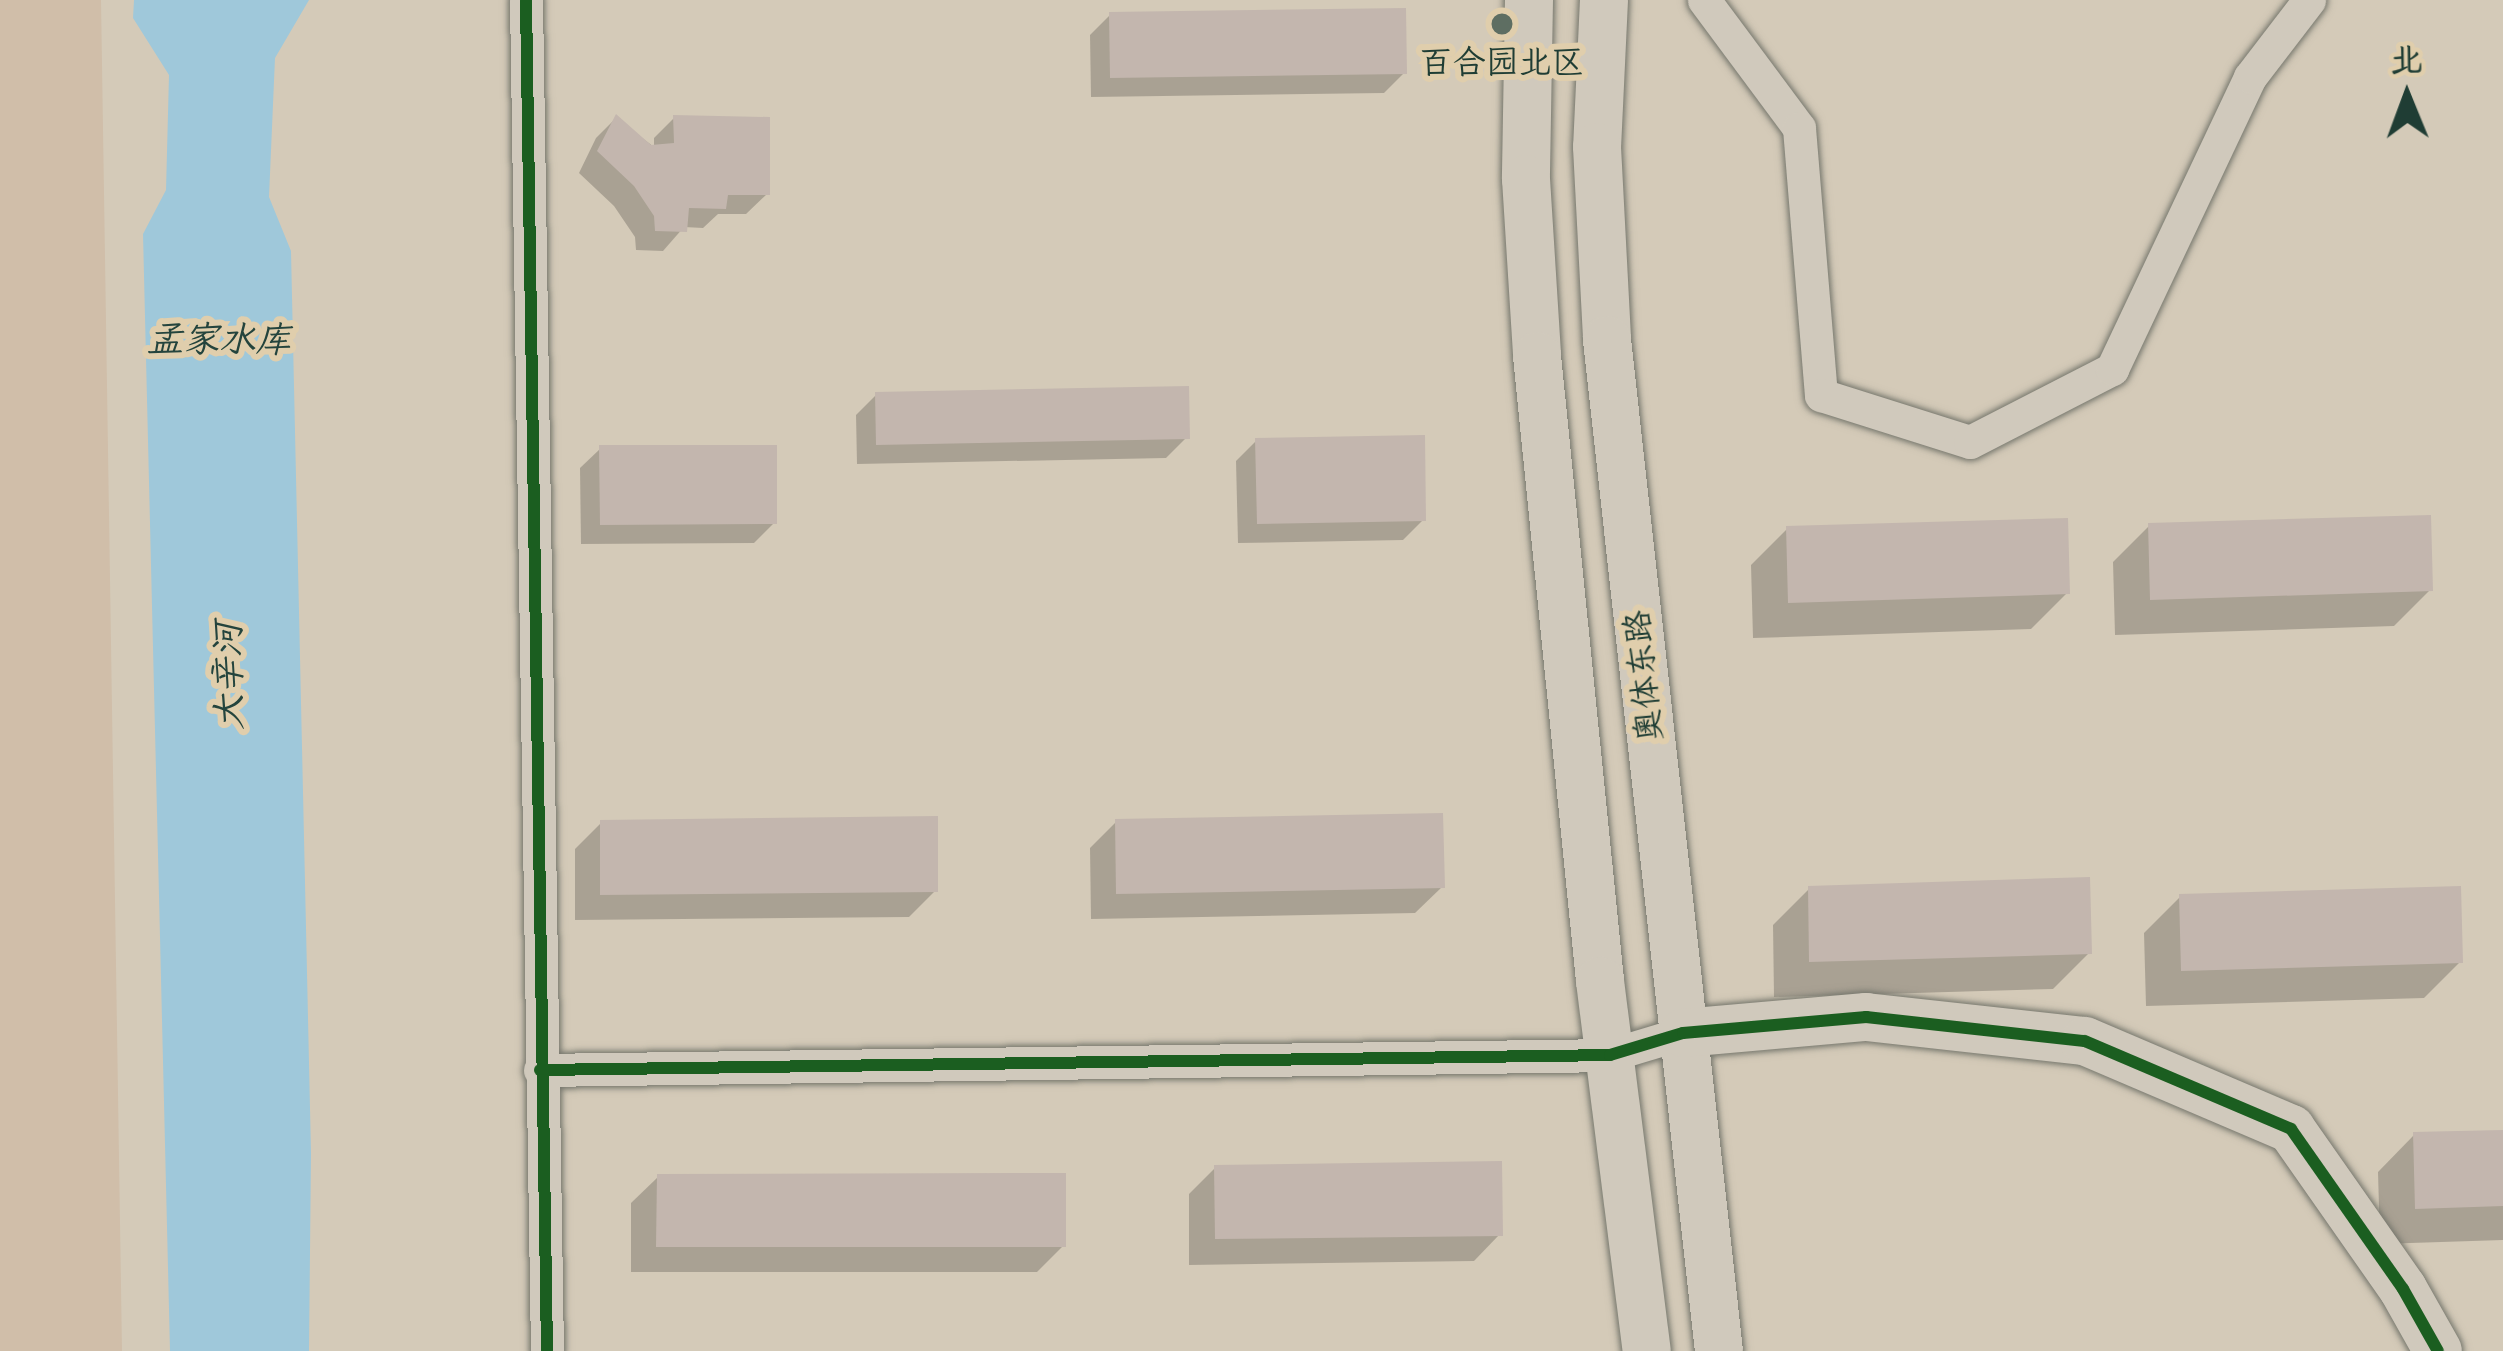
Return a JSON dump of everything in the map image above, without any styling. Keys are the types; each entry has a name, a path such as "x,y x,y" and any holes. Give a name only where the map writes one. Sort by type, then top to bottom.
{"main road":[{"path":"1529,0 1526,179 1537,356 1610,1055 1647,1351"},
{"name":"奥体东路","path":"1604,0 1597,147 1607,340 1719,1351"},
{"path":"1683,1033 1866,1017 2085,1041 2291,1129 2403,1289 2438,1351"}],"street":[{"path":"526,0 547,1351"},
{"path":"1704,0 1798,128 1822,395 1970,442 2112,369 2250,76 2309,0"},
{"path":"540,1070 1610,1055 1683,1033"}],"shaded area":[{"path":"0,0 101,0 122,1351 0,1351"}],"water":[{"name":"孟家水库","path":"134,0 309,0 275,58 269,197 291,251 311,1153 309,1351 170,1351 143,234 166,190 169,75 133,18"}],"building":[{"path":"1406,8 1407,74 1110,78 1109,12"},
{"path":"616,114 651,145 674,143 673,115 770,117 770,195 728,195 726,209 689,208 687,232 655,231 654,216 634,186 597,151"},
{"path":"1189,386 1190,439 876,445 875,392"},
{"path":"1425,435 1426,521 1257,524 1255,438"},
{"path":"599,445 777,445 777,524 600,525"},
{"path":"2431,515 2433,591 2150,600 2148,523"},
{"path":"2068,518 2070,594 1788,603 1786,526"},
{"path":"1443,813 1445,888 1116,894 1115,819"},
{"path":"938,816 938,892 600,895 600,820"},
{"path":"2090,877 2092,954 1809,962 1808,886"},
{"path":"2461,886 2463,963 2181,971 2179,894"},
{"path":"2503,1130 2503,1206 2415,1209 2413,1132"},
{"path":"1502,1161 1503,1236 1215,1239 1214,1165"},
{"path":"1066,1173 1066,1247 656,1247 657,1174"}],"cycle path":[{"path":"526,0 547,1351"},
{"path":"540,1070 1610,1055 1683,1033 1866,1017 2085,1041 2291,1129 2403,1289 2438,1351"}],"place":[{"name":"百合园北区","path":"1502,24"}],"water label":[{"name":"大辛河","path":"229,676"}]}
